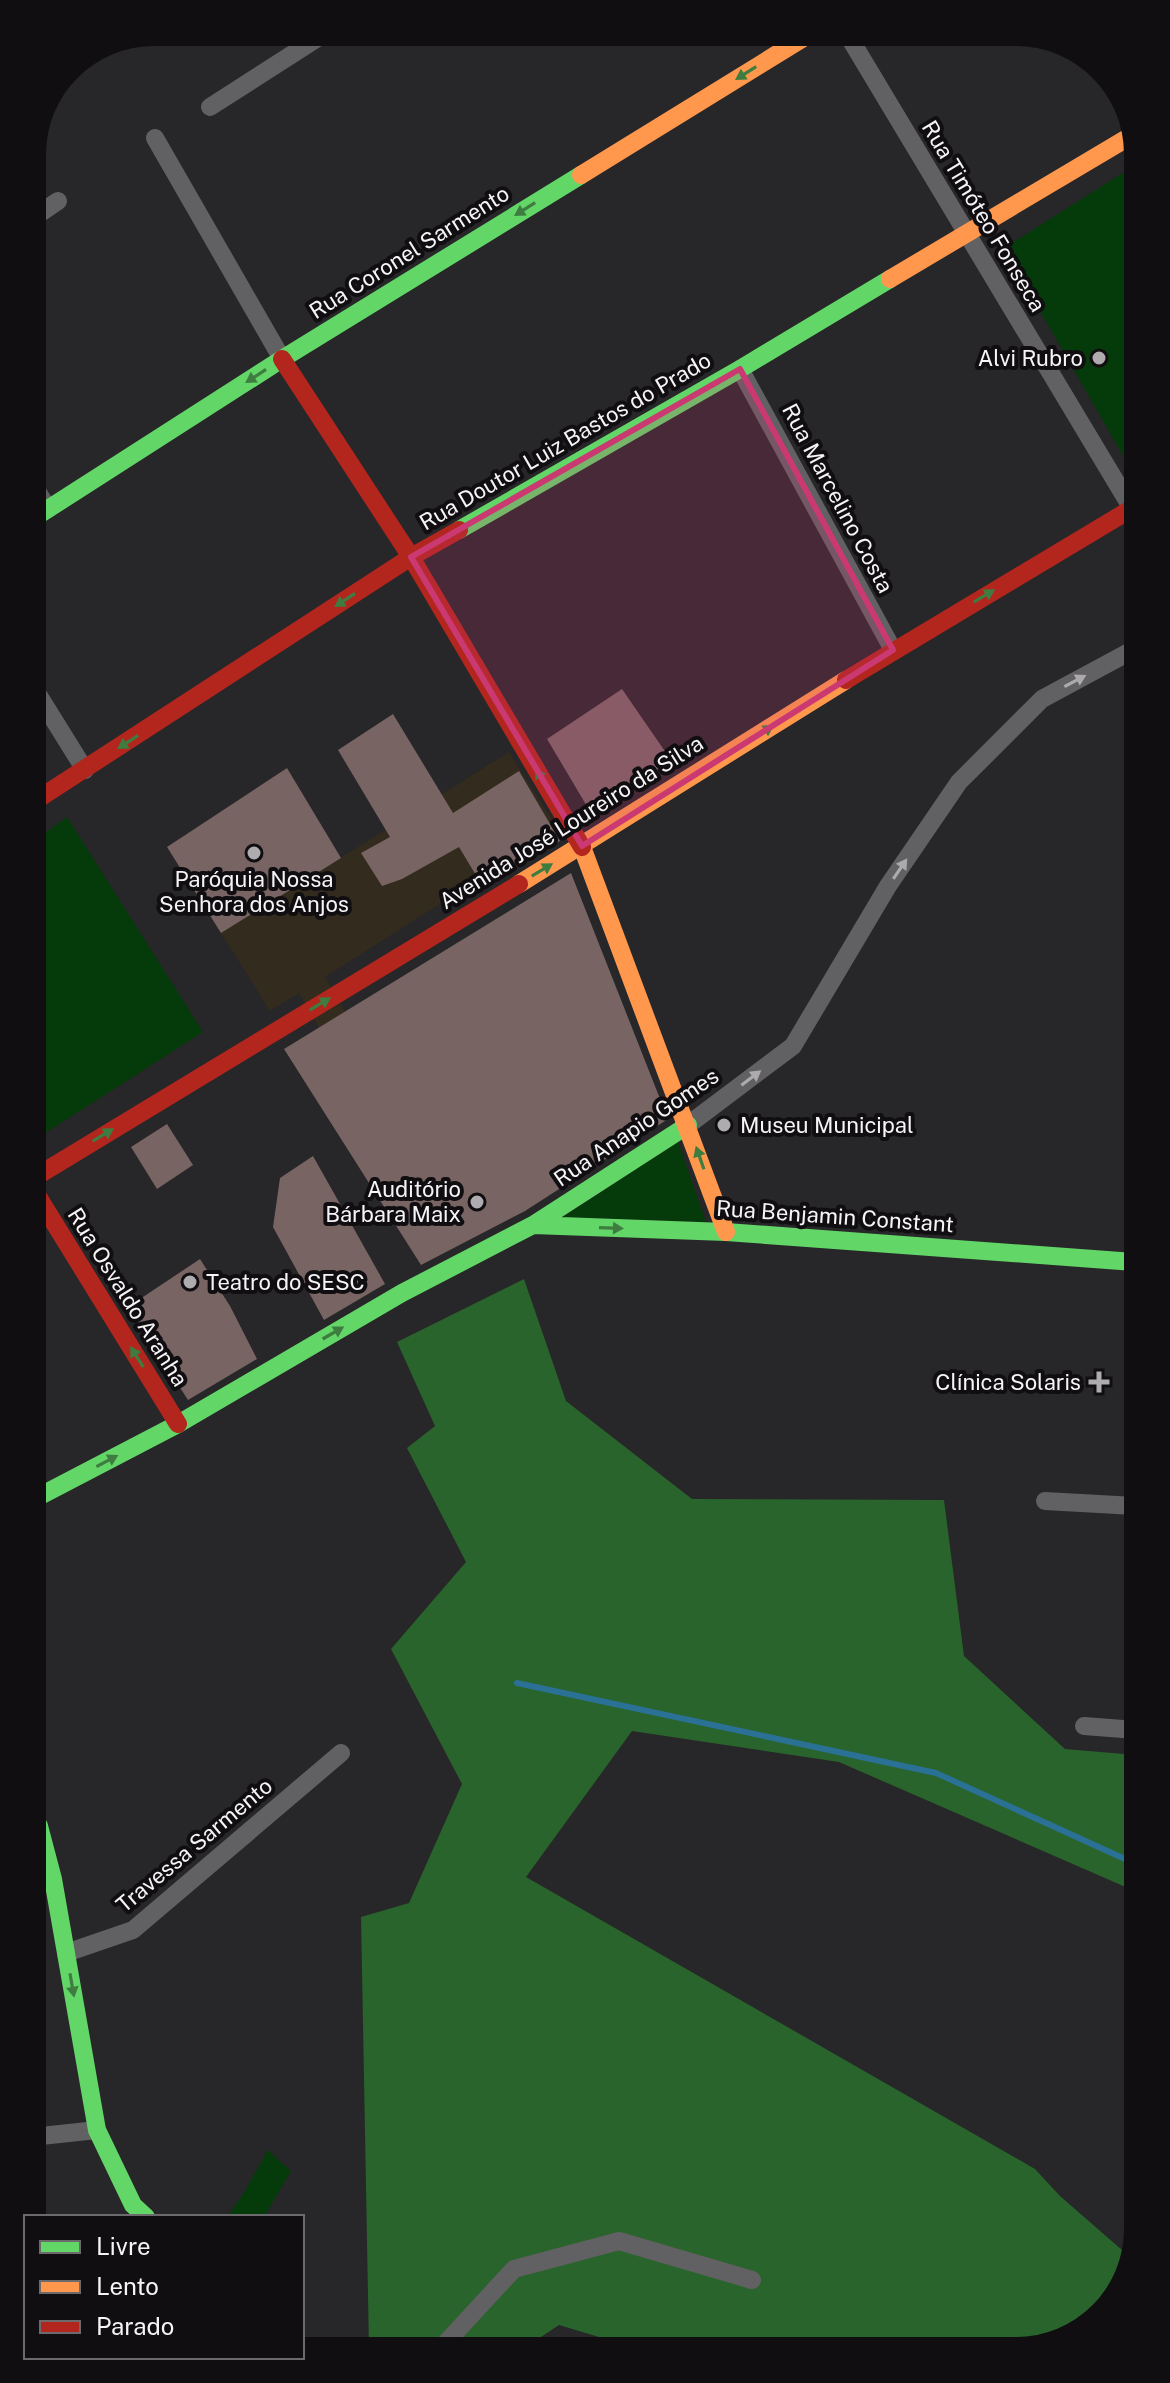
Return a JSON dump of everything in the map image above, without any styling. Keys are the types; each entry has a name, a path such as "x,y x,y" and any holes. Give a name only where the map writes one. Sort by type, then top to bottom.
{"street":[{"path":"210,107 305,46"},
{"name":"Rua Coronel Sarmento","path":"46,510 282,359 790,46"},
{"name":"Rua Timóteo Fonseca","path":"854,46 1124,496"},
{"path":"155,138 282,359 411,557 582,846 726,1232"},
{"name":"Rua Doutor Luiz Bastos do Prado","path":"46,794 411,557 740,369 1123,141"},
{"path":"46,209 58,201"},
{"name":"Rua Marcelino Costa","path":"740,369 893,650"},
{"name":"Avenida José Loureiro da Silva","path":"46,1171 582,846 893,650 1124,512"},
{"name":"Rua Anapio Gomes","path":"46,1493 178,1424 402,1293 533,1225 688,1125 793,1046 888,886 959,782 1042,699 1124,655"},
{"path":"46,707 85,770"},
{"name":"Rua Osvaldo Aranha","path":"46,1210 178,1424"},
{"name":"Rua Benjamin Constant","path":"533,1225 726,1232 1124,1261"},
{"path":"1045,1501 1124,1505"},
{"path":"1084,1726 1124,1729"},
{"name":"Travessa Sarmento","path":"66,1953 133,1930 341,1753"},
{"path":"46,1880 66,1953 97,2130 133,2205 144,2215"},
{"path":"46,2135 97,2130"},
{"path":"451,2337 514,2269 619,2241 752,2280"}],"highlighted area":[{"path":"740,369 893,650 582,846 411,557"}],"shaded area":[{"path":"509,752 558,829 325,977 345,1012 319,1028 299,993 270,1011 221,933"}],"green space":[{"name":"Alvi Rubro","path":"1124,172 1124,458 1004,248"},
{"path":"67,817 203,1032 46,1133 46,832"},
{"path":"678,1142 706,1222 563,1217"},
{"path":"524,1279 566,1401 692,1499 944,1500 964,1656 1065,1749 1124,1754 1124,1886 839,1762 632,1731 526,1877 1035,2169 1060,2196 1122,2250 1106,2289 1082,2315 1057,2329 1016,2337 599,2337 559,2325 541,2337 369,2337 361,1917 409,1903 462,1784 391,1649 466,1562 407,1448 435,1426 397,1342"},
{"path":"268,2150 291,2171 265,2215 228,2215"}],"building":[{"path":"622,689 673,763 594,818 547,739"},
{"path":"393,714 453,813 519,771 560,841 483,887 459,847 402,879 382,886 361,853 390,837 338,750"},
{"name":"Paróquia Nossa Senhora dos Anjos","path":"287,768 341,858 221,933 167,847"},
{"path":"571,873 668,1119 525,1211 421,1265 284,1049"},
{"path":"167,1124 193,1165 157,1189 131,1147"},
{"path":"313,1156 385,1284 324,1320 273,1227 280,1178"},
{"path":"200,1259 230,1306 257,1359 188,1400 128,1307"}],"waterway":[{"path":"517,1683 936,1773 1124,1859"}],"traffic: fast":[{"path":"46,510 282,359 581,175"},
{"path":"459,530 890,279"},
{"path":"46,1493 178,1424 402,1293 533,1225 688,1125"},
{"path":"533,1225 726,1232 1124,1261"},
{"path":"46,1852 97,2130 133,2205 144,2215"}],"traffic: slow":[{"path":"581,175 790,46"},
{"path":"890,279 1123,141"},
{"path":"519,884 846,680"},
{"path":"582,847 726,1232"}],"traffic: jam":[{"path":"282,359 411,557 582,847"},
{"path":"846,680 1124,513"},
{"path":"46,794 411,557 459,530"},
{"path":"46,1171 519,884"},
{"path":"46,1210 178,1424"}],"place":[{"name":"Alvi Rubro","path":"1099,358"},
{"name":"Paróquia Nossa Senhora dos Anjos","path":"254,853"},
{"name":"Museu Municipal","path":"724,1125"},
{"name":"Auditório Bárbara Maix","path":"477,1202"},
{"name":"Teatro do SESC","path":"190,1282"},
{"name":"Clínica Solaris","path":"1099,1382"}]}
